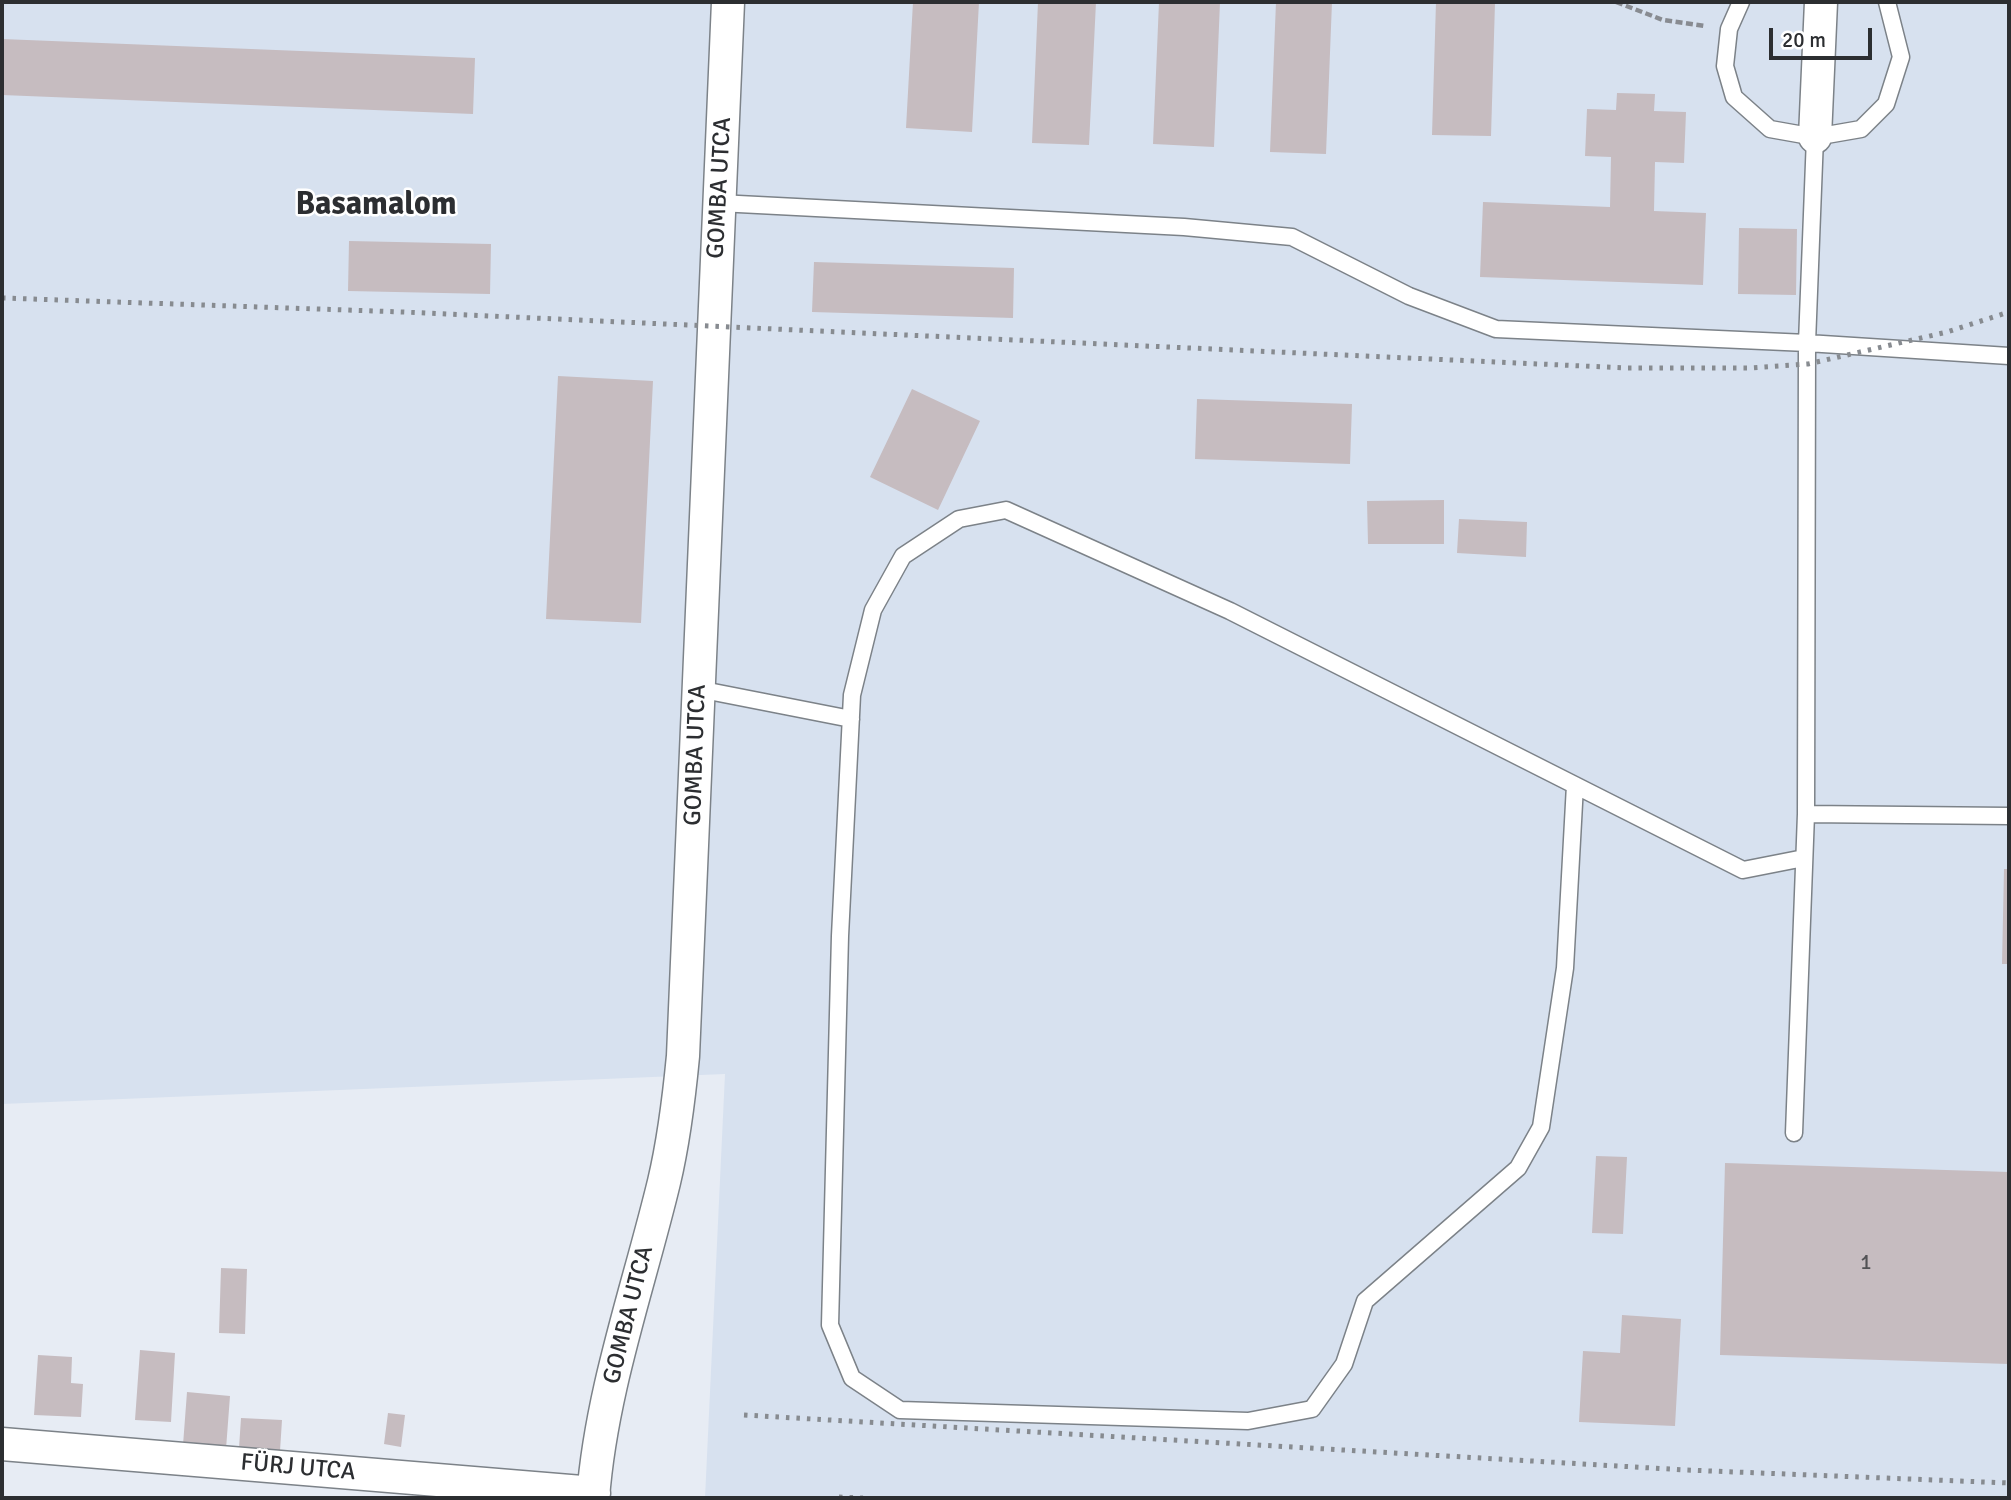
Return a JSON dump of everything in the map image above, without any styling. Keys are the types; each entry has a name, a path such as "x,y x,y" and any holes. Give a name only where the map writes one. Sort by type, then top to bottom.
{"street":[{"name":"GOMBA UTCA","path":"594,1496 607,1403 664,1179 677,1110 683,1056 729,2"},
{"path":"1815,137 1821,2"},
{"name":"FÜRJ UTCA","path":"2,1444 594,1496"}],"lane":[{"path":"1741,2 1729,29 1725,66 1734,97 1770,129 1815,137 1861,129 1886,104 1901,57 1887,2"},
{"path":"1794,1133 1806,814 1807,343 1815,137"},
{"path":"719,203 1184,227 1292,237 1409,296 1496,329 1807,343 2009,356"},
{"path":"1575,785 1565,968 1541,1127 1518,1167 1365,1301 1344,1364 1312,1409 1248,1421 900,1410 852,1378 830,1325 840,950 852,695 873,610 903,556 959,519 1006,510 1230,611 1575,785 1743,870 1804,858"},
{"path":"698,689 851,719"},
{"path":"1806,814 2009,816"}],"path":[{"path":"1616,2 1662,20 1729,29"}],"shaded area":[{"path":"2,2 2009,2 2009,1498 705,1498 725,1074 2,1104"}],"building":[{"path":"913,2 979,2 972,132 906,128"},
{"path":"1038,2 1096,2 1089,145 1032,143"},
{"path":"1159,2 1220,2 1214,147 1153,144"},
{"path":"1276,2 1332,2 1326,154 1270,152"},
{"path":"1436,2 1495,3 1491,136 1432,135"},
{"path":"2,39 475,58 473,114 2,95"},
{"path":"1617,93 1655,94 1654,111 1686,112 1684,163 1655,162 1654,211 1706,213 1703,285 1480,277 1483,202 1610,207 1611,157 1585,156 1587,109 1616,110"},
{"path":"1739,228 1797,229 1796,295 1738,294"},
{"path":"349,241 491,244 490,294 348,291"},
{"path":"814,262 1014,268 1013,318 812,312"},
{"path":"558,376 653,381 641,623 546,619"},
{"path":"912,389 980,421 938,510 870,477"},
{"path":"1197,399 1352,404 1350,464 1195,459"},
{"path":"1444,500 1444,544 1368,544 1367,501"},
{"path":"1459,519 1527,522 1526,557 1457,553"},
{"path":"2004,869 2009,869 2009,964 2002,964"},
{"path":"1596,1156 1627,1157 1623,1234 1592,1233"},
{"path":"1725,1163 2009,1172 2009,1364 1720,1355"},
{"path":"221,1268 247,1269 245,1334 219,1333"},
{"path":"1622,1315 1681,1319 1675,1426 1579,1422 1583,1351 1620,1353"},
{"path":"140,1350 175,1353 171,1422 135,1420"},
{"path":"38,1355 72,1357 71,1383 83,1384 81,1417 34,1415"},
{"path":"187,1392 230,1396 226,1449 183,1445"},
{"path":"388,1413 405,1415 401,1447 384,1444"},
{"path":"241,1418 282,1420 280,1451 239,1448"}],"railway":[{"path":"2,298 403,312 1627,368 1749,368 1808,364 1947,332 2009,312"},
{"path":"744,1415 1686,1470 2009,1483"},
{"path":"839,1497 863,1498"}],"district":[{"name":"Basamalom","path":"376,206"}]}
